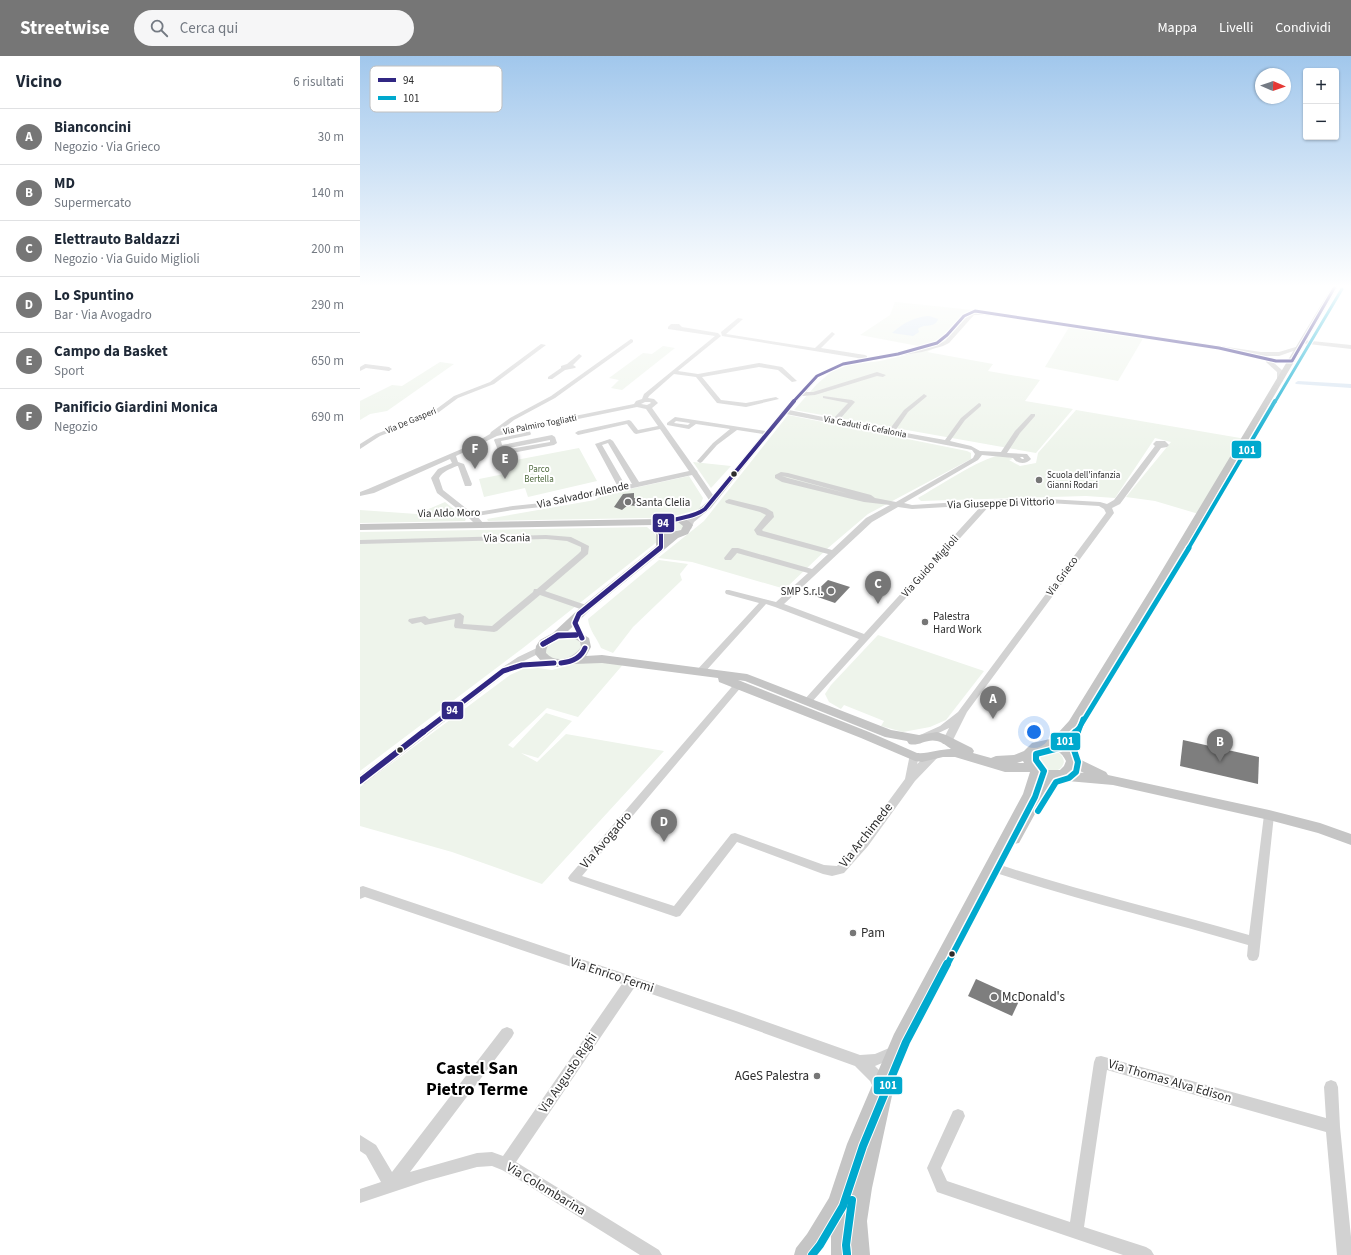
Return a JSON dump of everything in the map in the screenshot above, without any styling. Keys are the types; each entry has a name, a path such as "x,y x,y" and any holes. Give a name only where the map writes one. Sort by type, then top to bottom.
{"main road":[{"path":"646,523 680,519 686,523 688,527 682,534 674,536 583,611 556,636 545,642 539,650 542,658 554,663 572,660 595,659 618,661 747,678 913,756 922,758 941,750 964,750 998,760 1015,759 1028,754 1034,747 1055,742 1073,724 1303,341"},
{"name":"Via Aldo Moro","path":"360,527 471,519 480,524 628,521 646,523"},
{"path":"661,548 658,526 664,522"},
{"path":"646,523 659,532 674,536"},
{"path":"572,660 582,654 584,642 575,623 583,611"},
{"path":"556,636 571,634 584,642 599,655 618,661"},
{"path":"701,671 889,734 920,738 937,736 943,738 941,750"},
{"path":"840,1255 839,1245 844,1203 894,1052 924,990 1029,794 1045,775 1069,770 1069,756 1073,724"},
{"path":"913,756 908,751 907,746 911,742 920,738"},
{"path":"1044,744 1054,744 1082,767 1114,780"},
{"path":"941,750 1005,767 1045,775 1114,780 1270,815 1320,828 1351,840"},
{"path":"1028,754 1029,762 1045,775"},
{"path":"803,1255 814,1242 837,1203 856,1144 905,1040 923,1003 997,869 1045,775"},
{"path":"861,1255 858,1221 862,1188 882,1088"}],"street":[{"path":"645,400 646,394 711,341"},
{"path":"762,341 872,359"},
{"path":"816,350 825,341"},
{"path":"688,527 697,514 708,506 784,412 817,376 843,364 928,349 944,344 947,341"},
{"path":"1173,341 1275,356 1292,361"},
{"path":"1261,354 1279,354 1302,341"},
{"path":"1309,341 1351,347"},
{"path":"491,435 506,423 553,397 631,342"},
{"name":"Via De Gasperi","path":"360,447 378,435 433,414 456,397 492,383 543,345"},
{"path":"1219,348 1273,360 1292,361"},
{"path":"1244,353 1262,358 1276,367 1280,371 1280,381"},
{"path":"849,355 856,357 861,361"},
{"path":"550,378 568,367 579,356"},
{"path":"673,372 698,376 759,365 780,368 794,381"},
{"path":"360,369 365,366 388,369"},
{"path":"568,367 591,370"},
{"path":"800,394 813,394 877,374 883,375"},
{"path":"698,376 719,402 746,405 776,399"},
{"path":"891,432 906,412 924,396"},
{"path":"825,397 852,402 835,421"},
{"path":"645,400 652,400 655,402 654,405 648,407 637,405 638,402 645,400"},
{"name":"Via Palmiro Togliatti","path":"360,494 371,491 452,456 491,435 637,405"},
{"path":"946,443 963,419 979,405"},
{"path":"648,407 695,472 713,500"},
{"name":"Via Caduti di Cefalonia","path":"784,412 969,447 978,453 1016,456"},
{"path":"1003,454 1017,432 1033,416"},
{"path":"578,433 630,422 636,432 662,427"},
{"path":"695,422 768,433"},
{"path":"500,448 552,437 554,443 502,453 500,448 497,440 528,434 525,427"},
{"path":"700,461 715,444 736,428"},
{"path":"622,487 598,444 610,441 636,484"},
{"path":"1107,507 1117,502 1159,446"},
{"path":"778,605 869,520 976,460 979,457 978,453"},
{"path":"452,456 456,464"},
{"path":"468,484 461,464 456,464 440,471 436,474 435,478 440,491 471,519"},
{"name":"Via Salvador Allende","path":"471,519 514,508 551,504 695,472"},
{"path":"784,474 868,497 873,500 864,500 822,490 781,479 777,476 784,474"},
{"path":"908,498 927,506"},
{"name":"Via Giuseppe Di Vittorio","path":"873,500 912,507 989,502 1067,502 1100,504 1107,507"},
{"path":"729,501 763,510 770,514 770,517 758,530 760,533 834,553"},
{"name":"Via Guido Miglioli","path":"804,706 989,502"},
{"path":"885,511 918,509 927,506"},
{"name":"Via Grieco","path":"963,711 1110,513 1110,510 1107,507"},
{"path":"680,519 697,514"},
{"name":"Via Scania","path":"360,542 546,537 568,539 584,546 585,552 581,556 537,591 494,629 458,626 460,616 425,622 425,619 412,620"},
{"path":"728,558 735,550 813,572"},
{"path":"537,591 583,611"},
{"path":"729,592 778,605 865,638"},
{"path":"701,671 764,602"},
{"path":"360,781 511,667 539,650"},
{"path":"511,667 534,663 554,663"},
{"name":"Via Avogadro","path":"735,837 676,912 574,878 739,684"},
{"path":"920,738 943,728 963,711"},
{"path":"941,750 963,711"},
{"name":"Via Archimede","path":"735,837 823,869 832,871 840,870 859,848 925,761 941,750"},
{"path":"908,782 913,756"},
{"path":"1253,956 1270,815"},
{"path":"997,869 1060,889 1186,922 1254,942"},
{"name":"Via Enrico Fermi","path":"362,893 774,1029 860,1061"},
{"name":"Via Augusto Righi","path":"506,1164 631,981"},
{"path":"360,1142 371,1150 391,1185 507,1033"},
{"path":"860,1061 876,1060 894,1052"},
{"path":"860,1061 875,1076 882,1088"},
{"name":"Via Thomas Alva Edison","path":"1076,1231 1101,1062 1333,1127"},
{"path":"1331,1087 1344,1255"},
{"path":"958,1116 934,1168 942,1187 1146,1255"},
{"name":"Via Colombarina","path":"360,1196 391,1185 478,1160 492,1159 506,1164 654,1255"}],"green space":[{"path":"891,341 946,341 927,352 993,364 988,371 1040,380 1025,401 1073,409 1036,453 794,410 817,384 831,372 848,365 880,361 920,352 918,351 918,346"},
{"path":"1061,341 1142,341 1118,381 1045,367"},
{"path":"663,346 675,348 622,390 611,388 619,380 609,378 643,353 652,354"},
{"path":"440,362 454,364 387,411 370,414 360,420 360,401 392,385 402,386"},
{"path":"1076,410 1246,439 1202,515 1155,501 1126,497 1171,442 1155,438 1115,498 1086,496 921,501 918,498 970,467 991,458 1006,456 1013,459 1009,460 1020,466 1036,463 1038,453"},
{"path":"788,415 967,451 971,453 971,459 868,514 828,548 785,589 692,562 658,558 704,521"},
{"name":"Parco Bertella","path":"579,448 597,481 528,497 525,488 484,497 479,479 509,473 505,462"},
{"path":"693,462 731,466 711,488"},
{"path":"689,476 703,498 700,506 702,508 674,516 660,518 488,521 487,519 595,500 602,495"},
{"path":"445,502 466,519 465,521 360,523 360,510 417,514"},
{"path":"674,521 684,523 683,529 667,533 662,530 662,526"},
{"path":"647,527 655,534 658,541 523,648 360,771 360,532"},
{"path":"659,560 688,564 680,574 682,580 633,627 613,653 601,648 591,630 588,619"},
{"path":"878,635 984,671 946,720 930,727 903,732 881,726 884,721 844,705 841,709 829,702 825,694 831,685"},
{"path":"565,637 576,639 582,647 572,656 564,660 556,659 544,654 546,646 554,640"},
{"path":"600,657 626,661 578,717 547,708 508,745 513,748 546,713 572,721 538,758 521,753 537,762 566,734 664,751 542,884 452,852 360,826 360,787 510,675 523,669 538,668 552,670"},
{"path":"1047,749 1056,751 1062,756 1064,762 1062,767 1058,770 1050,771 1034,762 1037,752"}],"building":[{"name":"Santa Clelia","path":"634,493 634,498 641,499 635,506 628,505 622,510 614,507 623,494"},
{"name":"SMP S.r.l.","path":"828,580 850,587 835,603 812,595"},
{"path":"1183,740 1259,757 1258,784 1180,766"},
{"name":"McDonald's","path":"976,979 1020,999 1012,1016 968,996"}],"waterway":[{"path":"1298,383 1351,386"}],"transit line":[{"name":"94","path":"582,638 575,623 579,614 661,547 661,534 657,529 661,525 670,520 698,514 708,506 787,409 817,376 843,364 898,354 940,341"},
{"name":"94","path":"1173,341 1219,348 1276,361 1292,361 1304,341"},
{"name":"101","path":"812,1255 820,1245 843,1206 863,1146 906,1042 1035,797 1044,771 1036,760 1036,754 1059,748 1079,728 1166,586 1311,341"},
{"name":"94","path":"543,644 558,636 567,634 576,635"},
{"name":"94","path":"543,644 550,638 558,635 576,635"},
{"name":"94","path":"561,663 576,659 585,648"},
{"name":"94","path":"360,781 503,671 522,665 554,663"},
{"name":"101","path":"1038,811 1056,782 1063,781 1076,772 1078,762 1074,750 1083,719"},
{"name":"101","path":"847,1254 846,1245 852,1200"}],"place":[{"name":"Panificio Giardini Monica","path":"475,469"},
{"name":"Campo da Basket","path":"505,479"},
{"name":"Scuola dell'infanzia Gianni Rodari","path":"1039,480"},
{"name":"Santa Clelia","path":"628,502"},
{"name":"SMP S.r.l.","path":"831,591"},
{"name":"Elettrauto Baldazzi","path":"878,604"},
{"name":"Palestra Hard Work","path":"925,622"},
{"name":"Bianconcini","path":"993,719"},
{"name":"MD","path":"1220,762"},
{"name":"Lo Spuntino","path":"664,842"},
{"name":"Pam","path":"853,933"},
{"name":"McDonald's","path":"994,997"},
{"name":"AGeS Palestra","path":"817,1076"}],"district":[{"name":"Castel San Pietro Terme","path":"477,1078"}]}
